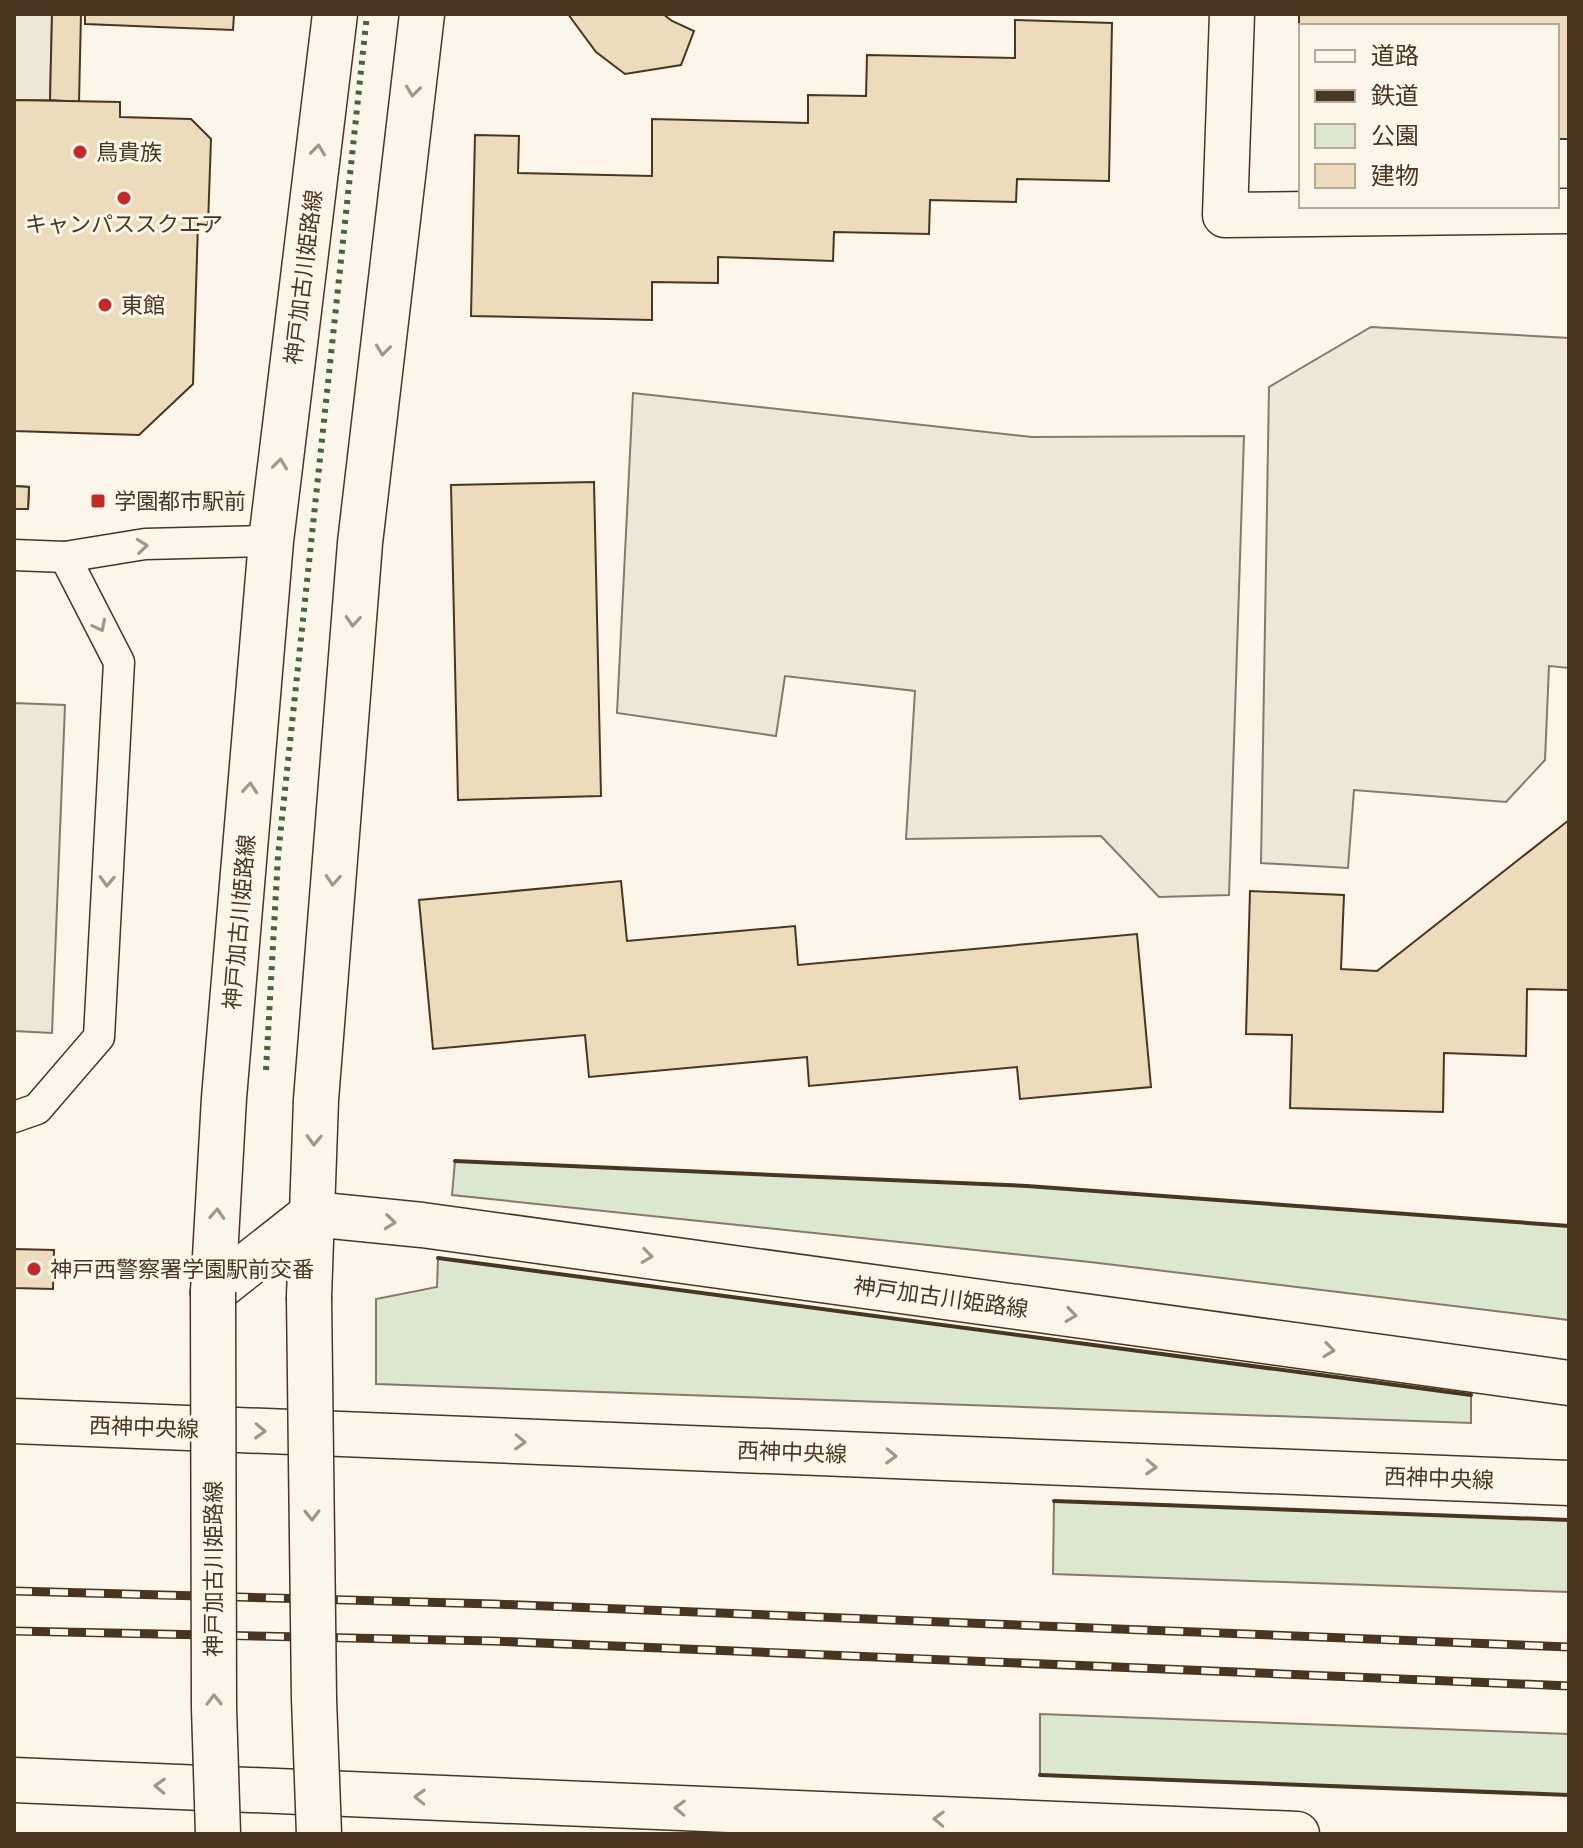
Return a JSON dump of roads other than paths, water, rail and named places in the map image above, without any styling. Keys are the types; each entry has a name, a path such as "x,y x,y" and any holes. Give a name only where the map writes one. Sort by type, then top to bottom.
{"main road":[{"name":"神戸加古川姫路線","path":"218,1834 213,1692 213,1292 224,1098 271,541 335,14"},
{"path":"319,1834 314,1699 309,1297 316,1100 360,543 422,14"},
{"path":"1232,14 1225,215 1569,211"},
{"name":"神戸加古川姫路線","path":"312,1214 422,1225 1569,1383"},
{"path":"213,1292 312,1214"},
{"name":"西神中央線","path":"14,1421 1569,1483"},
{"path":"14,1780 1297,1834"}],"lane":[{"path":"14,555 65,557 145,544 271,541"},
{"path":"14,1117 37,1109 99,1037 119,662 65,557"}],"railway":[{"path":"14,1591 494,1604 1569,1647"},
{"path":"14,1631 493,1641 1569,1686"}],"place":[{"name":"鳥貴族","path":"80,152"},
{"name":"キャンパススクエア","path":"124,198"},
{"name":"東館","path":"105,305"},
{"name":"学園都市駅前","path":"98,501"},
{"name":"神戸西警察署学園駅前交番","path":"34,1269"}]}
